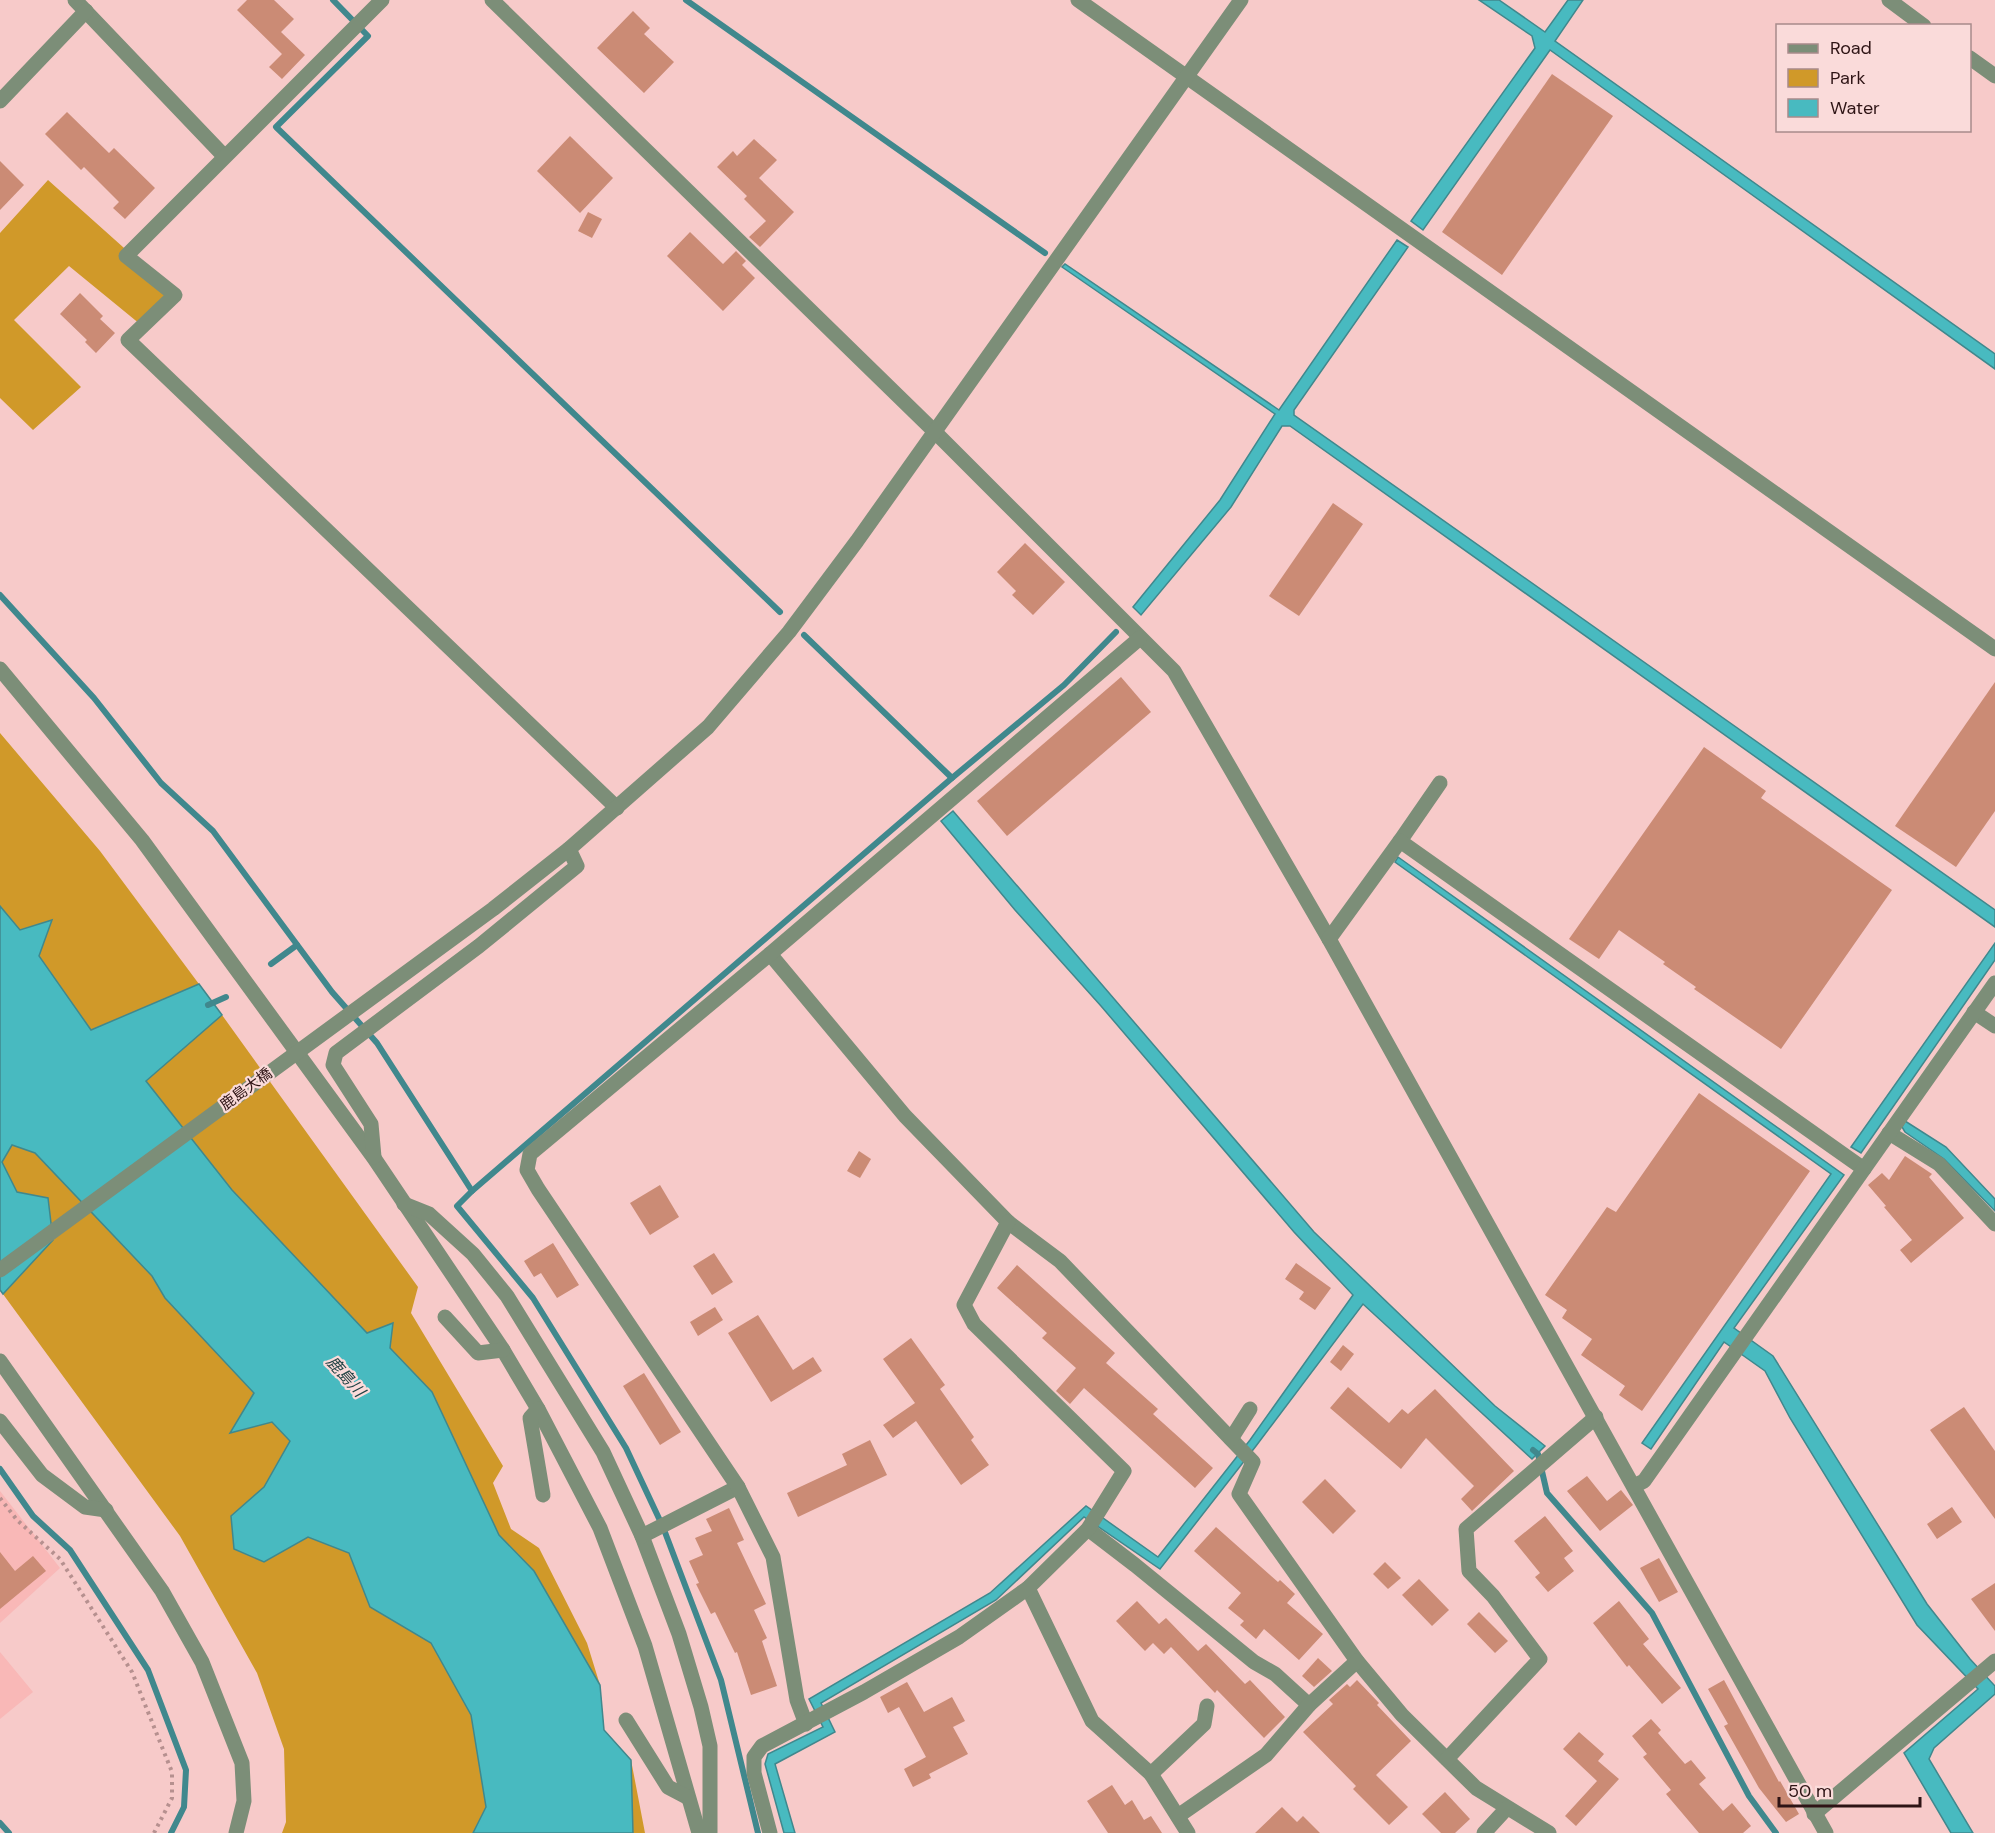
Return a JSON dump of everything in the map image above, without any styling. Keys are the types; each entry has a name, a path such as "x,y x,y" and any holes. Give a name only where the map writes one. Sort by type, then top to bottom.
{"street":[{"path":"382,0 126,256 175,295 128,340 617,808"},
{"path":"492,0 934,431 1174,671 1329,939 1826,1833"},
{"path":"1078,0 1995,649"},
{"name":"鹿島大橋","path":"0,1270 493,909 569,849 708,727 789,632 856,541 1241,0"},
{"path":"1889,0 1921,24"},
{"path":"0,101 81,6 224,156"},
{"path":"1971,59 1995,76"},
{"path":"816,1718 797,1700 773,1557 738,1486 527,1170 530,1154 770,954 1140,638"},
{"path":"0,669 142,840 374,1158 503,1350 538,1409 600,1528 641,1635 699,1833"},
{"path":"1329,939 1440,783"},
{"path":"1400,841 1864,1169"},
{"path":"374,1158 371,1124 333,1065 336,1053 479,946 578,866 569,849"},
{"path":"770,954 905,1116 1008,1222 1060,1261 1253,1462 1239,1494 1357,1661 1402,1715 1476,1788 1549,1833"},
{"path":"1634,1486 1644,1481 1995,983"},
{"path":"1974,1012 1995,1026"},
{"path":"1889,1133 1939,1164 1995,1224"},
{"path":"404,1204 429,1214 473,1254 507,1296 603,1452 647,1534 701,1707 710,1746 710,1833"},
{"path":"770,1833 754,1773 754,1757 762,1746 959,1637 1028,1588 1088,1529 1124,1471 974,1324 964,1305 1008,1222"},
{"path":"445,1317 478,1353 503,1350"},
{"path":"0,1361 162,1591 206,1672 242,1763 244,1801 236,1833"},
{"path":"538,1409 530,1418 543,1495"},
{"path":"1234,1442 1250,1409"},
{"path":"1447,1759 1540,1659 1493,1596 1469,1571 1466,1529 1596,1417"},
{"path":"0,1421 42,1475 85,1507 106,1510"},
{"path":"647,1534 738,1486"},
{"path":"1088,1529 1254,1662 1275,1674 1309,1705"},
{"path":"1028,1588 1092,1721 1151,1774 1188,1833"},
{"path":"1178,1816 1266,1755 1309,1705 1357,1661"},
{"path":"1814,1814 1990,1665"},
{"path":"1151,1774 1204,1724 1207,1706"},
{"path":"626,1720 668,1787 687,1797"},
{"path":"1484,1833 1507,1808"}],"path":[{"path":"0,1498 17,1520 60,1559 132,1672 172,1772 172,1798 154,1833"}],"shaded area":[{"path":"0,1491 60,1568 0,1623"},
{"path":"0,1652 33,1692 0,1719"}],"green space":[{"path":"48,180 182,297 146,329 69,266 14,320 81,387 33,430 0,398 0,233"},
{"path":"0,733 100,851 222,1015 418,1287 411,1313 503,1466 493,1483 511,1529 539,1548 587,1643 600,1685 604,1730 631,1760 645,1833 616,1833 0,951"},
{"path":"0,1035 342,1425 543,1833 282,1833 286,1822 284,1749 257,1673 180,1536 0,1290"}],"water":[{"path":"1479,0 1499,0 1545,32 1568,0 1583,0 1555,41 1995,354 1995,369 1550,50 1423,230 1411,221 1535,48 1532,36"},
{"path":"1397,240 1408,247 1294,410 1294,415 1995,910 1995,927 1290,426 1282,426 1231,507 1141,615 1133,607 1220,500 1275,414 1062,267 1065,264 1279,410"},
{"path":"953,811 1314,1232 1495,1406 1545,1446 1532,1459 1363,1304 1160,1569 1084,1517 996,1600 821,1703 835,1732 775,1764 795,1833 784,1833 765,1764 768,1754 823,1727 809,1699 990,1593 1086,1506 1158,1557 1250,1440 1353,1295 1294,1232 1101,1006 1015,910 941,821"},
{"path":"1398,857 1844,1175 1734,1328 1773,1356 1927,1604 1970,1659 1995,1686 1995,1694 1934,1748 1929,1759 1973,1833 1951,1833 1904,1753 1978,1689 1917,1625 1790,1418 1765,1371 1724,1342 1651,1449 1642,1443 1831,1174 1395,862"},
{"name":"鹿島川","path":"0,906 20,930 52,920 39,956 91,1030 199,984 222,1015 146,1081 232,1190 367,1333 393,1323 390,1348 432,1392 499,1535 534,1571 600,1685 604,1730 631,1760 633,1833 473,1833 486,1807 471,1715 431,1643 370,1607 349,1553 308,1537 264,1562 234,1549 231,1516 264,1487 290,1441 272,1422 230,1433 254,1393 165,1298 152,1276 35,1153 12,1145 2,1162 17,1192 48,1198 53,1240 3,1294 0,1290"},
{"path":"1995,943 1995,960 1861,1153 1851,1147"},
{"path":"1905,1121 1946,1147 1995,1199 1995,1211 1944,1159 1905,1132 1902,1127"}],"building":[{"path":"247,0 274,0 294,19 281,32 305,55 282,79 269,67 282,54 237,10"},
{"path":"633,11 650,28 644,34 674,62 644,93 597,48"},
{"path":"1552,74 1613,116 1502,275 1442,232"},
{"path":"67,112 109,153 114,148 155,188 125,219 113,208 119,202 84,167 81,170 45,134"},
{"path":"570,136 613,178 580,213 537,171"},
{"path":"754,139 777,160 759,178 794,212 760,247 749,237 766,221 744,199 747,196 717,167 733,151 737,156"},
{"path":"0,161 24,185 0,210"},
{"path":"588,212 602,219 592,238 578,231"},
{"path":"690,232 723,264 736,251 746,261 742,265 755,278 723,311 667,256"},
{"path":"80,293 103,316 100,319 115,333 96,353 85,342 87,340 60,314"},
{"path":"1333,503 1363,524 1299,616 1269,596"},
{"path":"1025,543 1065,582 1033,615 1012,595 1016,591 997,572"},
{"path":"1121,677 1151,712 1007,836 977,801"},
{"path":"1995,682 1995,811 1956,867 1895,826"},
{"path":"1704,747 1766,791 1761,798 1892,890 1781,1049 1694,989 1696,987 1663,964 1665,962 1619,930 1599,959 1569,939"},
{"path":"1699,1093 1810,1171 1642,1411 1619,1395 1625,1386 1581,1355 1592,1339 1562,1318 1567,1310 1545,1295 1607,1207 1616,1212"},
{"path":"859,1151 871,1159 860,1178 847,1171"},
{"path":"1905,1156 1932,1174 1929,1177 1964,1218 1911,1263 1900,1250 1912,1240 1868,1185 1882,1173 1889,1180"},
{"path":"660,1185 679,1217 650,1235 630,1203"},
{"path":"553,1243 579,1285 557,1298 541,1273 534,1277 524,1261"},
{"path":"714,1253 733,1282 712,1295 693,1266"},
{"path":"1296,1263 1331,1288 1315,1310 1299,1299 1304,1292 1285,1279"},
{"path":"1017,1265 1115,1353 1106,1363 1158,1409 1153,1414 1213,1468 1195,1488 1084,1388 1070,1404 1056,1391 1076,1368 1042,1338 1047,1333 997,1288"},
{"path":"715,1307 723,1320 698,1336 690,1322"},
{"path":"758,1315 793,1370 813,1357 822,1371 771,1402 728,1333"},
{"path":"911,1338 945,1385 940,1389 974,1437 971,1440 989,1465 961,1485 916,1421 893,1438 883,1425 915,1403 883,1359"},
{"path":"1343,1345 1354,1354 1341,1371 1330,1362"},
{"path":"644,1373 681,1432 660,1445 623,1386"},
{"path":"1348,1387 1389,1423 1402,1409 1408,1414 1435,1389 1514,1471 1472,1511 1461,1499 1474,1486 1426,1438 1401,1469 1330,1408"},
{"path":"1964,1407 1995,1451 1995,1519 1930,1430"},
{"path":"870,1440 887,1475 798,1517 787,1493 847,1465 842,1454"},
{"path":"1587,1476 1607,1501 1621,1490 1633,1505 1600,1531 1567,1491"},
{"path":"1325,1479 1356,1511 1333,1534 1302,1502"},
{"path":"1952,1507 1962,1522 1937,1539 1927,1524"},
{"path":"729,1508 744,1540 737,1543 766,1604 754,1610 767,1638 762,1641 777,1686 751,1695 737,1652 735,1653 715,1612 711,1614 696,1584 699,1583 689,1561 703,1555 695,1538 712,1531 706,1519"},
{"path":"1545,1516 1573,1551 1564,1558 1574,1571 1548,1592 1535,1577 1540,1573 1514,1541"},
{"path":"1216,1527 1278,1582 1280,1580 1295,1594 1287,1603 1323,1634 1299,1660 1264,1629 1256,1639 1240,1625 1244,1621 1228,1608 1241,1593 1194,1551"},
{"path":"0,1552 15,1571 33,1556 46,1571 0,1609"},
{"path":"1659,1558 1678,1592 1659,1602 1640,1568"},
{"path":"1385,1562 1401,1578 1388,1589 1373,1574"},
{"path":"1419,1579 1449,1610 1432,1626 1402,1595"},
{"path":"1995,1583 1995,1631 1971,1599"},
{"path":"1137,1601 1159,1624 1166,1618 1198,1651 1206,1644 1245,1684 1250,1680 1285,1717 1264,1738 1217,1690 1215,1693 1171,1647 1164,1654 1153,1643 1145,1651 1116,1621"},
{"path":"1619,1601 1649,1639 1643,1644 1681,1688 1662,1704 1629,1665 1627,1667 1593,1623"},
{"path":"1479,1612 1508,1641 1495,1653 1467,1624"},
{"path":"1318,1658 1332,1671 1314,1687 1302,1676"},
{"path":"1357,1680 1411,1741 1376,1775 1408,1807 1389,1825 1353,1789 1356,1786 1303,1732 1333,1704 1329,1700 1347,1684 1350,1687"},
{"path":"1724,1680 1779,1782 1799,1814 1786,1822 1759,1788 1724,1726 1728,1724 1708,1689"},
{"path":"907,1682 924,1712 952,1697 965,1721 953,1727 968,1754 929,1774 931,1778 913,1787 904,1769 926,1757 899,1707 888,1713 880,1697"},
{"path":"1651,1719 1661,1730 1658,1733 1685,1764 1691,1760 1706,1778 1699,1784 1723,1811 1732,1803 1751,1826 1743,1833 1699,1833 1666,1794 1671,1790 1643,1757 1647,1754 1632,1736"},
{"path":"1579,1732 1604,1754 1598,1761 1619,1779 1576,1826 1565,1816 1597,1781 1563,1749"},
{"path":"1112,1785 1125,1805 1132,1800 1144,1820 1151,1816 1162,1833 1108,1833 1087,1801"},
{"path":"1445,1792 1470,1819 1455,1833 1441,1833 1422,1814"},
{"path":"1282,1807 1297,1822 1303,1816 1320,1833 1255,1833"}],"waterway":[{"path":"333,0 368,36 276,127 780,612"},
{"path":"686,0 1045,253"},
{"path":"0,595 94,698 161,783 213,831 332,992 377,1043 472,1191 457,1206 533,1298 626,1448 663,1527 721,1680 758,1833"},
{"path":"472,1191 952,778 1064,685 1116,632"},
{"path":"804,635 952,778"},
{"path":"271,964 297,945"},
{"path":"208,1005 226,997"},
{"path":"1533,1450 1538,1454 1547,1493 1652,1613 1749,1796 1776,1833"},
{"path":"0,1469 33,1516 70,1550 148,1670 186,1770 184,1807 171,1833"},
{"path":"0,1823 9,1833"}]}
